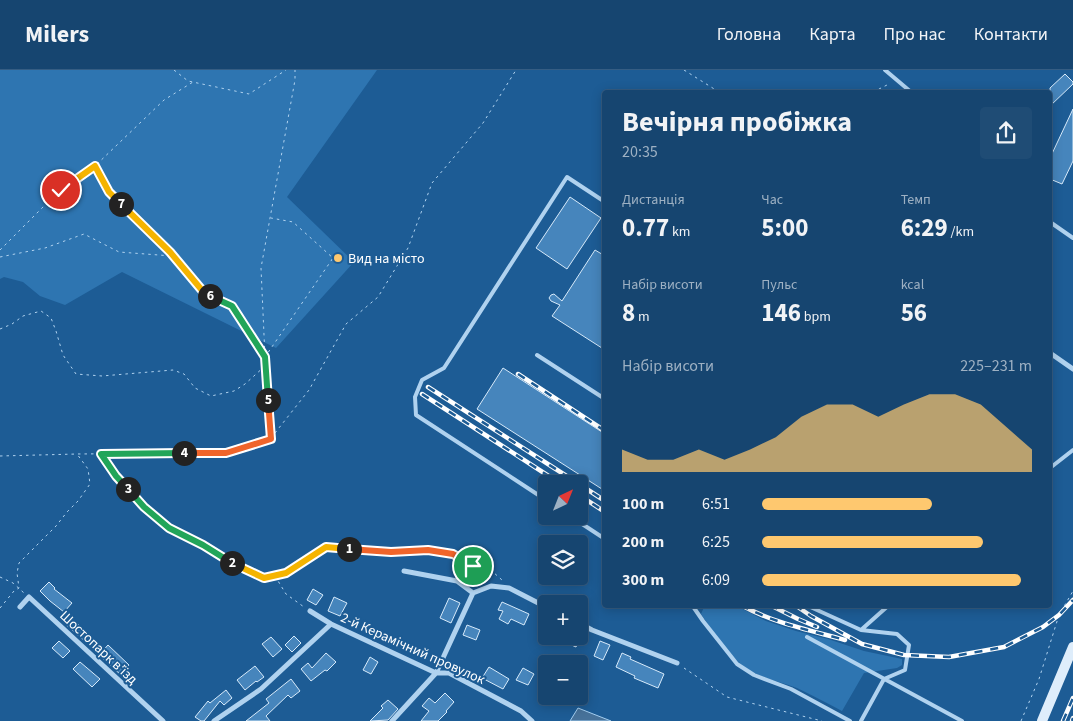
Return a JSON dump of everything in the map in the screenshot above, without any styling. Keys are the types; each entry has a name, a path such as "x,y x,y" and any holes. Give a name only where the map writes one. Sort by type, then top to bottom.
{"street":[{"path":"1052,354 1073,369"},
{"path":"404,571 457,581 473,593"},
{"path":"392,721 436,673 473,593 491,586 510,588 538,603"},
{"path":"20,607 29,597"},
{"name":"Шостопарк в’їзд","path":"29,597 163,721"},
{"name":"2-й Керамічний провулок","path":"310,611 331,624 436,673 449,673 521,711 532,721"},
{"path":"214,721 261,689 331,624"},
{"path":"588,628 677,663"},
{"path":"1042,721 1073,647"}],"lane":[{"path":"885,70 908,90"},
{"path":"538,495 416,414 415,397 422,380 444,368 567,177 602,200"},
{"path":"1052,223 1073,238"},
{"path":"537,355 602,397"},
{"path":"1052,466 1073,450"},
{"path":"584,525 602,537"},
{"path":"694,608 737,664 754,675 791,689 850,721"},
{"path":"813,608 861,630 897,634 909,645 905,670 884,678 861,721"},
{"path":"861,630 887,608"},
{"path":"807,637 962,721"}],"path":[{"path":"174,70 188,82 249,94 286,70"},
{"path":"271,439 261,268 295,80 295,70"},
{"path":"0,456 226,453 271,439 309,390 346,324 378,297 408,248 432,183 483,123 516,70"},
{"path":"684,70 716,90"},
{"path":"877,90 896,80"},
{"path":"0,250 61,190 95,166 164,100 193,82"},
{"path":"95,166 109,192 173,256 206,295 232,306 265,357"},
{"path":"265,357 333,258 293,222 270,218"},
{"path":"0,257 44,248 84,234 120,252 173,256"},
{"path":"0,329 12,324 23,316 41,311 51,318 63,355 76,374 102,376 173,370 184,374 195,388 211,396 234,391 266,366"},
{"path":"19,588 17,572 19,563 56,526 90,484 88,469 76,454"},
{"path":"101,454 116,476 144,507 169,528 203,545 235,566 264,578 286,573 326,547 391,552 428,550 453,554 473,566 484,564 496,573 510,588"},
{"path":"274,575 286,594 310,611"},
{"path":"0,577 13,583 29,597"},
{"path":"0,608 14,591 19,588"},
{"path":"1020,721 1039,679 1059,616 1073,592"},
{"path":"677,663 727,697 822,721"}],"shaded area":[{"path":"0,70 377,70 287,197 354,262 276,348 122,272 65,305 40,296 23,282 4,277 0,279"},
{"path":"704,608 741,608 766,621 796,631 864,651 902,659 902,665 897,668 864,673 842,711 797,688 749,670 735,659 723,645 701,614"},
{"path":"578,708 611,721 570,721"}],"building":[{"path":"1065,74 1073,82 1052,104 1052,90 1050,88"},
{"path":"1073,109 1073,161 1062,184 1052,180 1052,154"},
{"path":"570,197 601,218 567,269 536,248"},
{"path":"595,250 602,254 602,348 552,316 560,305 551,301 549,298 551,295 554,294 562,301"},
{"path":"503,368 602,432 602,489 588,480 588,475 580,475 477,409"},
{"path":"49,582 54,589 72,603 64,612 40,591"},
{"path":"313,589 323,595 316,605 307,600"},
{"path":"334,597 347,603 340,616 328,611"},
{"path":"449,598 460,603 451,623 440,618"},
{"path":"502,602 529,614 524,625 511,619 508,624 499,619 503,611 498,610"},
{"path":"68,615 93,638 88,644 62,621"},
{"path":"467,625 480,630 476,640 463,635"},
{"path":"294,636 301,643 292,652 285,645"},
{"path":"271,637 282,649 273,657 262,644"},
{"path":"59,641 70,651 63,658 52,648"},
{"path":"600,641 610,645 603,660 594,656"},
{"path":"108,645 129,665 121,675 99,655"},
{"path":"326,653 336,662 327,671 325,670 311,681 301,669 308,663 312,668"},
{"path":"622,653 631,657 630,659 664,674 658,688 634,678 635,676 616,667"},
{"path":"370,657 378,662 371,674 363,670"},
{"path":"80,662 100,679 92,687 73,669"},
{"path":"255,666 264,677 245,690 237,680"},
{"path":"489,667 509,679 503,689 482,678"},
{"path":"523,668 534,674 528,685 516,680"},
{"path":"291,679 300,691 291,698 288,695 266,716 270,721 246,721 269,703 266,699"},
{"path":"226,690 232,698 224,705 220,701 204,721 195,717 208,701 210,703"},
{"path":"445,693 454,702 447,712 438,721 421,721 429,711 422,706 429,698 435,703"},
{"path":"388,700 398,709 388,720 370,721 383,708 381,706"}],"railway":[{"path":"518,374 602,429"},
{"path":"428,387 565,475"},
{"path":"422,394 547,475"},
{"path":"588,490 602,499"},
{"path":"588,501 602,510"},
{"path":"799,608 862,644 904,655 949,657 1004,647 1043,627 1059,615 1073,600"},
{"path":"747,608 778,621 845,640"},
{"path":"776,608 817,627"},
{"path":"1063,721 1073,698"}],"place":[{"name":"Вид на місто","path":"338,258"}],"route":[{"path":"61,190 95,166 109,192 170,252 206,295 232,306 265,357 271,439 226,453 101,454 116,476 144,507 169,528 203,545 235,566 264,578 286,573 326,547 391,552 428,550 453,554 473,566"}]}
